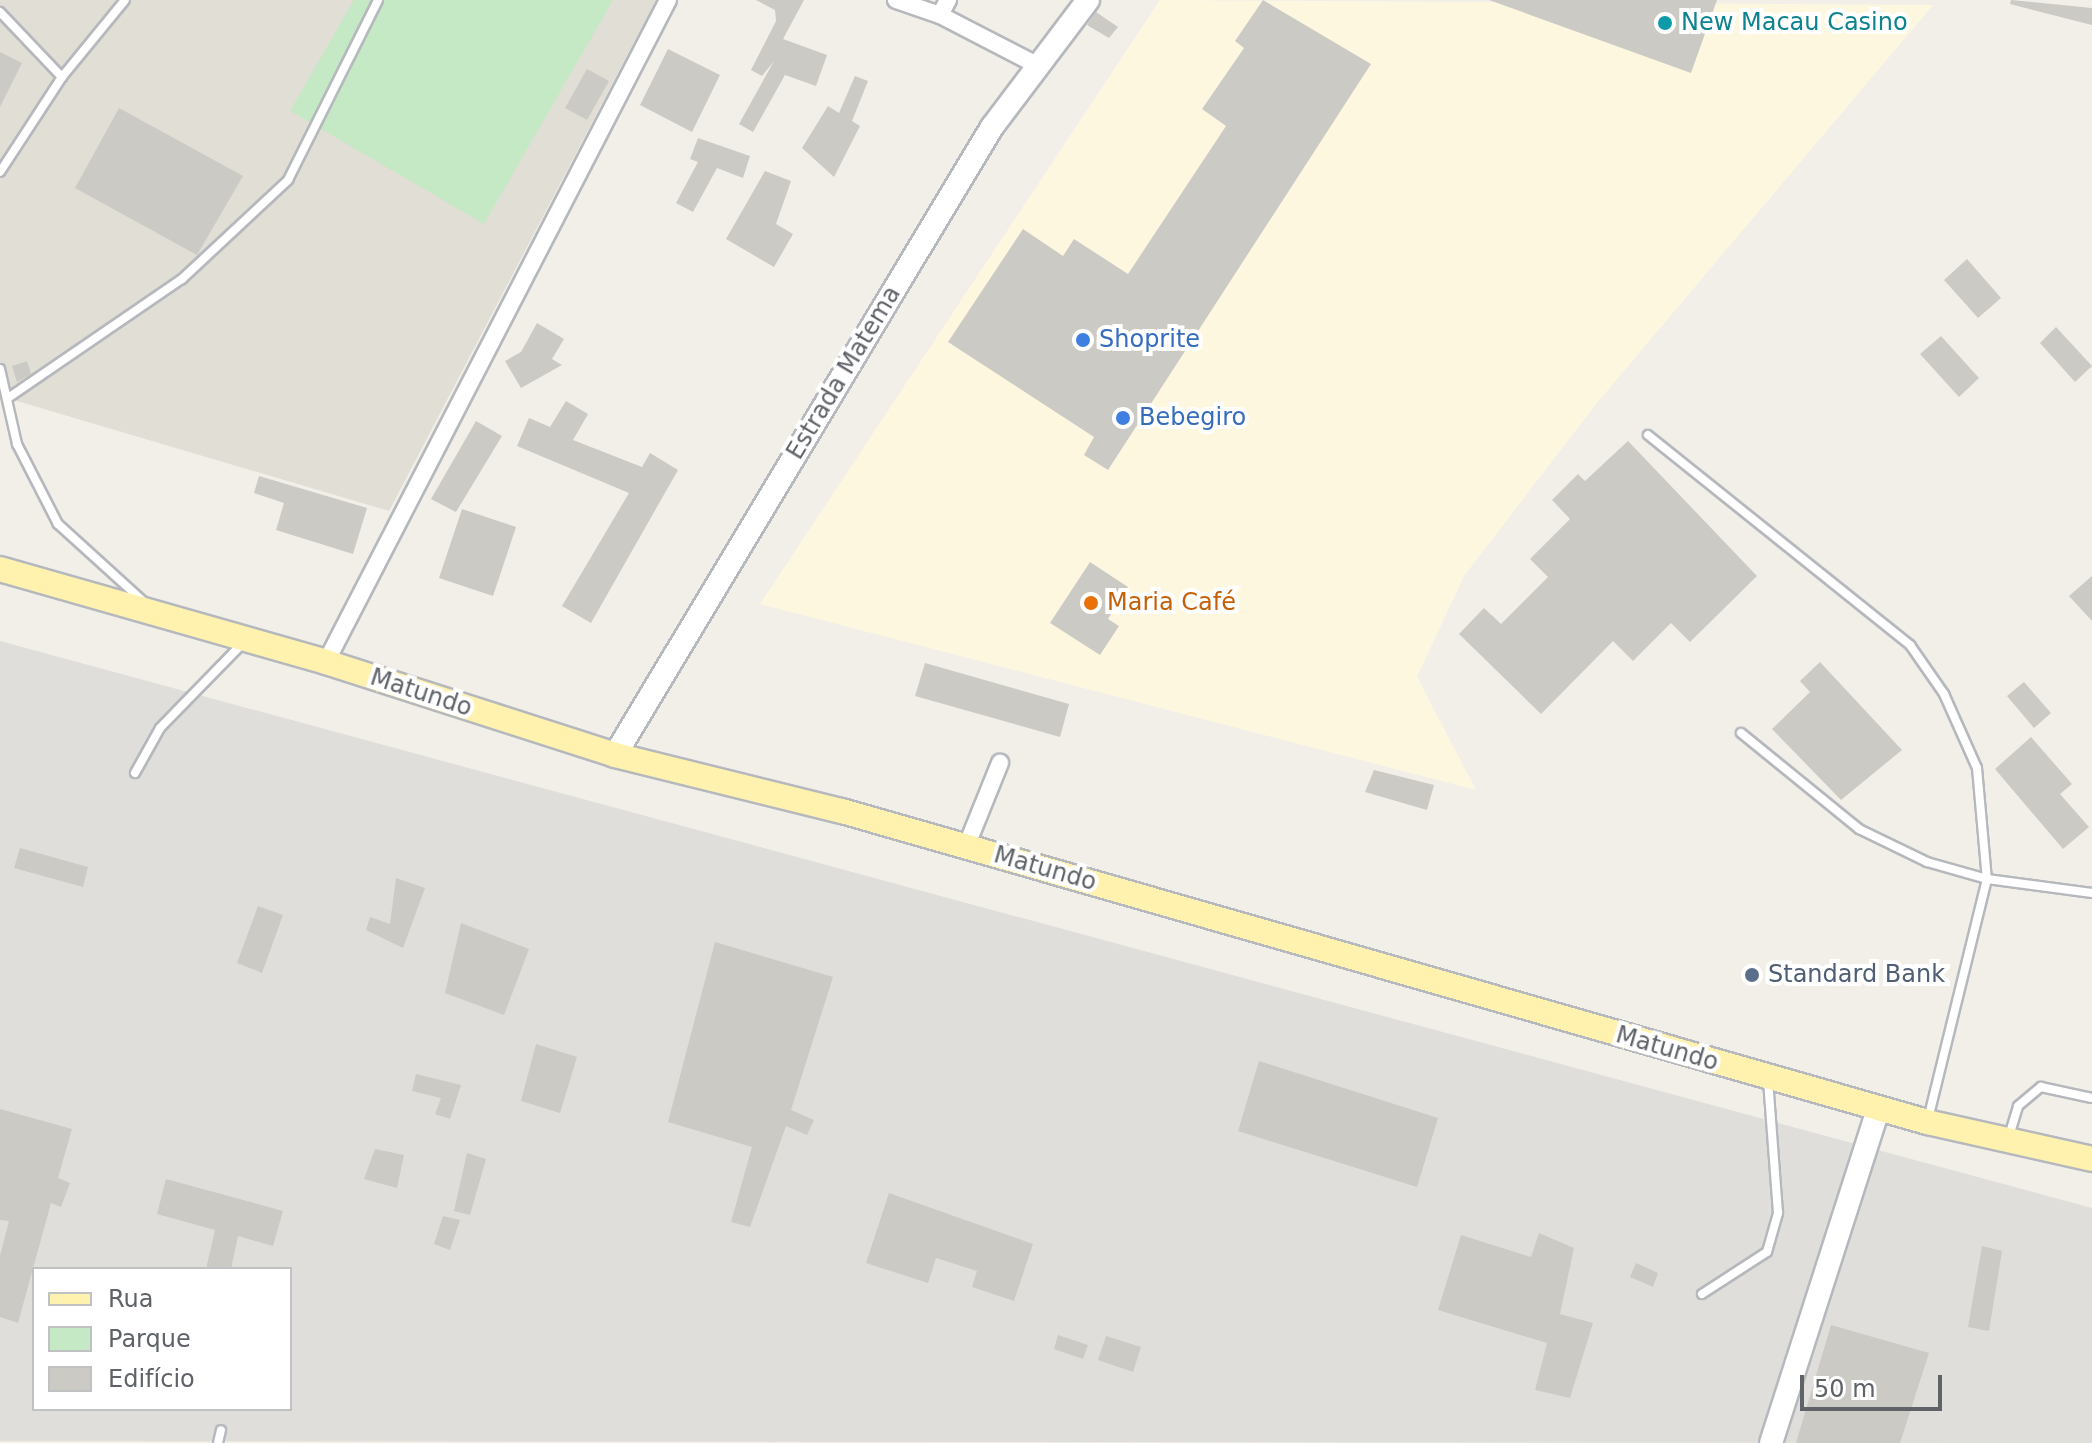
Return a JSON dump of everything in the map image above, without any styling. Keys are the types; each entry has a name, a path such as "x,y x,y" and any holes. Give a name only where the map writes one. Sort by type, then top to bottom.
{"main road":[{"name":"Matundo","path":"0,569 326,662 615,755 966,847 1878,1109 2092,1159"}],"street":[{"path":"326,662 668,0"},
{"path":"896,0 944,7 1035,64"},
{"name":"Estrada Matema","path":"615,755 1035,64 1088,0"},
{"path":"966,847 1000,763"},
{"path":"1771,1443 1878,1109"}],"lane":[{"path":"0,172 62,77 125,0"},
{"path":"8,398 182,279 288,180 378,0"},
{"path":"0,12 62,77"},
{"path":"0,369 17,444 58,524 161,615"},
{"path":"1648,435 1929,668 1977,768 1987,879 1927,1122"},
{"path":"135,773 160,728 247,639"},
{"path":"1741,733 1859,829 1927,862 1987,879 2092,893"},
{"path":"1702,1294 1767,1252 1778,1213 1768,1078"},
{"path":"2007,1140 2018,1106 2041,1087 2092,1098"},
{"path":"218,1443 221,1430"}],"shaded area":[{"path":"0,0 656,0 389,511 0,396"},
{"path":"1160,0 1933,5 1596,404 1464,576 1417,677 1476,790 760,604"},
{"path":"0,641 2092,1208 2092,1443 0,1441"}],"green space":[{"path":"354,0 613,0 484,224 290,111"}],"building":[{"path":"756,0 804,0 783,39 827,55 816,86 785,75 753,132 739,124 774,61 762,76 751,70 776,21 775,10"},
{"path":"1263,0 1371,64 1108,470 1084,455 1094,437 948,342 1023,229 1063,256 1074,239 1128,274 1226,126 1202,109 1244,48 1235,41"},
{"name":"New Macau Casino","path":"1489,0 1717,0 1691,73"},
{"path":"2011,0 2092,8 2092,25 2010,4"},
{"path":"1096,12 1118,27 1109,38 1087,25"},
{"path":"668,49 720,75 692,132 640,105"},
{"path":"0,52 22,63 0,107"},
{"path":"587,69 609,81 587,120 565,108"},
{"path":"855,76 868,81 852,121 860,126 834,177 802,148 828,106 839,113"},
{"path":"119,108 243,176 197,255 75,188"},
{"path":"698,138 750,156 743,178 717,168 693,212 676,203 698,162 690,159"},
{"path":"765,171 791,181 776,224 793,234 774,267 726,239"},
{"path":"1967,259 2001,298 1978,318 1944,280"},
{"path":"537,323 564,339 552,359 562,365 521,388 505,361 521,352"},
{"path":"2056,327 2092,366 2075,382 2040,343"},
{"path":"1941,336 1979,378 1959,397 1920,354"},
{"path":"27,361 31,374 17,382 12,366"},
{"path":"566,401 588,414 573,440 642,467 650,453 678,470 591,623 562,606 629,493 517,446 529,418 550,427"},
{"path":"476,421 502,436 456,512 431,499"},
{"path":"1628,441 1757,576 1690,642 1671,623 1633,661 1613,641 1541,714 1459,634 1484,608 1501,624 1548,577 1530,559 1570,519 1552,500 1578,474 1585,481"},
{"path":"259,476 367,508 353,554 276,530 284,503 254,493"},
{"path":"462,509 516,527 493,596 439,578"},
{"name":"Maria Café","path":"1090,562 1128,587 1108,619 1119,626 1100,655 1050,623"},
{"path":"2092,576 2092,621 2069,596"},
{"path":"1820,662 1902,750 1841,800 1772,729 1810,692 1800,681"},
{"path":"925,663 1069,704 1060,737 915,696"},
{"path":"2024,682 2051,713 2034,728 2007,696"},
{"path":"2031,737 2072,784 2060,794 2089,827 2063,849 1995,769"},
{"path":"1374,770 1434,785 1427,810 1365,792"},
{"path":"20,848 88,867 83,887 14,868"},
{"path":"396,878 425,888 403,948 366,930 370,917 390,924"},
{"path":"258,906 283,915 262,973 237,963"},
{"path":"461,923 529,949 504,1015 445,993"},
{"path":"715,942 833,977 791,1110 814,1120 807,1135 786,1126 750,1227 731,1222 752,1147 668,1122"},
{"path":"536,1044 577,1057 560,1113 521,1101"},
{"path":"1259,1061 1438,1118 1417,1187 1238,1131"},
{"path":"416,1074 461,1085 450,1119 435,1114 441,1098 412,1091"},
{"path":"0,1109 72,1129 58,1178 70,1183 61,1207 51,1203 18,1323 0,1317 0,1256 9,1221 0,1220"},
{"path":"375,1149 404,1155 397,1188 364,1179"},
{"path":"467,1153 486,1159 470,1215 454,1211"},
{"path":"166,1179 283,1211 273,1246 238,1236 231,1267 206,1267 215,1230 157,1214"},
{"path":"889,1193 1033,1244 1014,1301 972,1287 977,1271 936,1258 928,1283 866,1263"},
{"path":"443,1216 460,1220 450,1250 434,1244"},
{"path":"1539,1233 1574,1248 1560,1314 1593,1323 1570,1398 1535,1390 1547,1343 1438,1310 1461,1235 1531,1257"},
{"path":"1982,1246 2002,1251 1989,1331 1968,1327"},
{"path":"1636,1263 1658,1273 1653,1287 1630,1277"},
{"path":"1831,1325 1929,1353 1900,1443 1796,1443"},
{"path":"1058,1335 1088,1345 1083,1359 1054,1349"},
{"path":"1106,1336 1141,1347 1133,1372 1098,1360"}],"place":[{"name":"New Macau Casino","path":"1665,23"},
{"name":"Shoprite","path":"1083,340"},
{"name":"Bebegiro","path":"1123,418"},
{"name":"Maria Café","path":"1091,603"},
{"name":"Standard Bank","path":"1752,975"}]}
